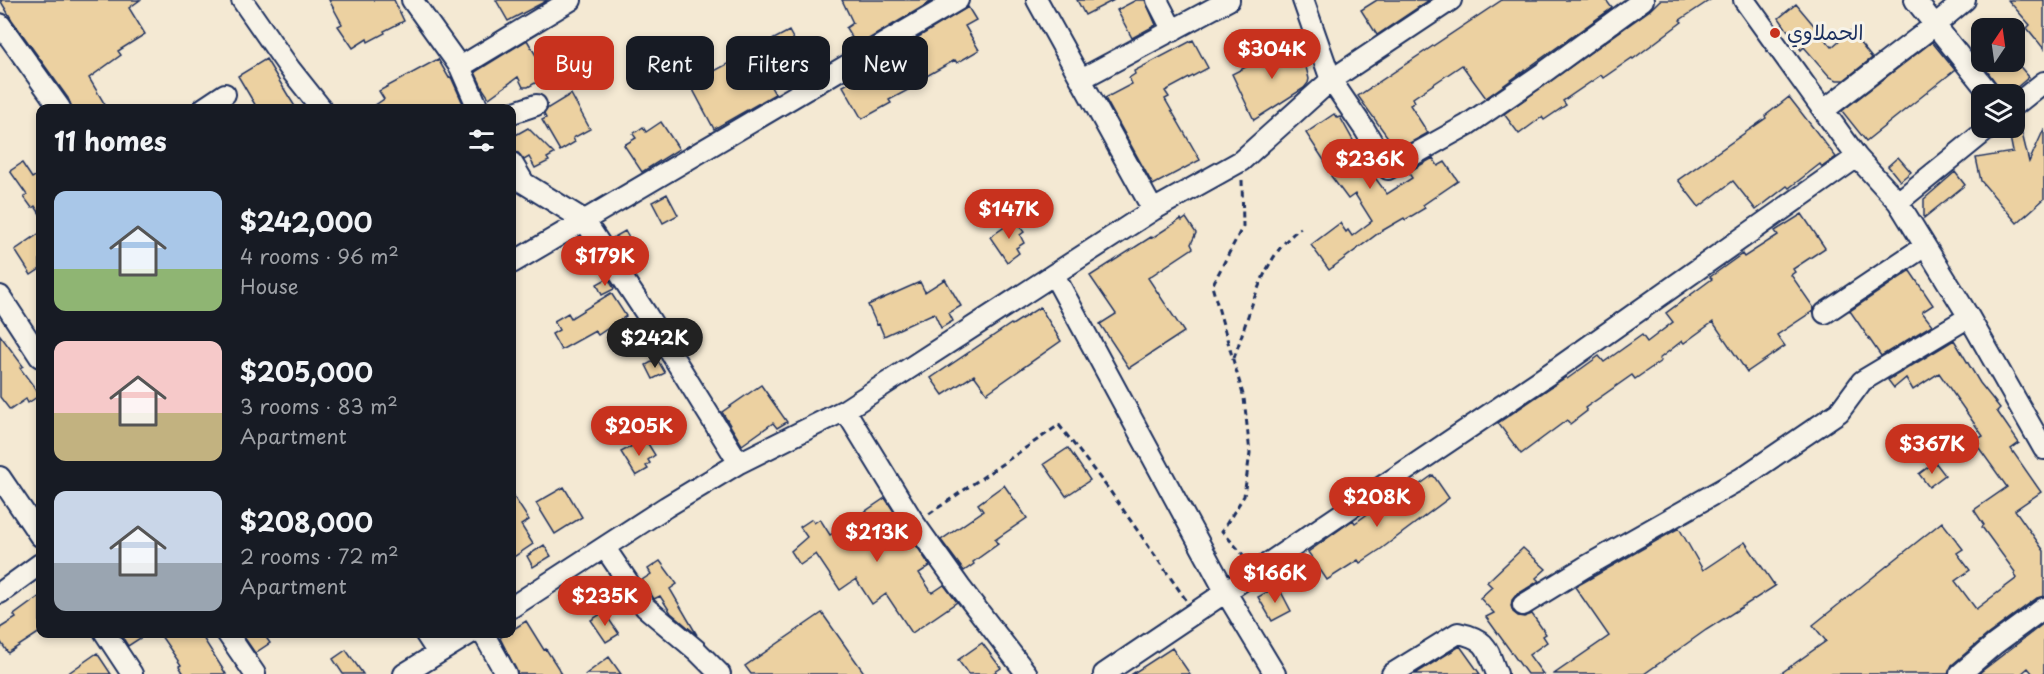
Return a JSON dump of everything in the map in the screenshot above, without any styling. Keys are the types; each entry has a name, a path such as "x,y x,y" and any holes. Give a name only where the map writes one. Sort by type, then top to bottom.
{"street":[{"path":"242,0 290,69 318,104"},
{"path":"412,0 460,67 476,104"},
{"path":"460,67 571,0"},
{"path":"516,262 958,0"},
{"path":"1036,0 1154,210"},
{"path":"1157,0 1173,31"},
{"path":"1081,79 1229,0"},
{"path":"1303,0 1331,80 1388,169 1467,125 1643,0"},
{"path":"516,605 666,507 739,463 845,410 1154,210 1241,161 1331,80 1450,0"},
{"path":"1915,0 1982,84"},
{"path":"1824,110 1965,0"},
{"path":"1754,3 1857,157 1898,202 1970,317 2044,449"},
{"path":"0,24 57,104"},
{"path":"2025,97 2044,82"},
{"path":"210,104 225,94"},
{"path":"516,112 536,105"},
{"path":"1898,202 1977,138"},
{"path":"1104,674 1552,372 1857,157"},
{"path":"516,170 524,183 584,220 647,315 739,463"},
{"path":"1825,313 1925,246"},
{"path":"1054,275 1225,591 1275,674"},
{"path":"0,296 36,351"},
{"path":"1523,605 1742,478 1839,412 1862,381 1970,317"},
{"path":"845,410 915,524 1027,674"},
{"path":"0,477 36,530"},
{"path":"605,548 645,607 696,650 720,674"},
{"path":"0,593 36,567"},
{"path":"1960,674 1995,644 2044,608"},
{"path":"1392,674 1458,633 1474,636 1485,645 1497,674"},
{"path":"108,638 132,674"},
{"path":"230,638 255,674"},
{"path":"428,638 438,653"},
{"path":"404,674 463,638"},
{"path":"486,638 506,674"}],"path":[{"path":"1241,161 1243,226 1212,286 1244,398 1250,453 1244,496 1222,531 1256,570"},
{"path":"1234,359 1264,274 1288,236 1301,228"},
{"path":"915,524 1059,425 1086,459 1195,613"}],"building":[{"path":"0,0 140,0 129,8 145,34 118,51 121,55 89,78 105,104 70,104"},
{"path":"329,0 394,0 404,21 353,48 338,26 342,24"},
{"path":"496,0 548,0 508,21"},
{"path":"842,0 934,0 874,36 851,36 846,28 853,23"},
{"path":"1077,0 1114,0 1085,15"},
{"path":"1136,0 1145,0 1156,25 1132,38 1117,10"},
{"path":"1377,0 1429,0 1377,35 1361,10"},
{"path":"1502,0 1606,0 1612,8 1486,98 1462,65 1413,98 1415,102 1410,105 1428,133 1397,150 1358,96"},
{"path":"1660,0 1710,0 1680,20 1682,22 1633,59 1603,78 1601,75 1563,101 1566,105 1544,120 1542,117 1519,134 1504,114 1650,10"},
{"path":"2008,0 2044,0 2044,49 2027,28 2030,25"},
{"path":"1796,4 1832,47 1850,31 1872,58 1844,80 1830,77 1804,47 1801,50 1779,18"},
{"path":"968,7 976,20 965,26 979,50 957,63 955,60 928,75 928,36 920,36"},
{"path":"789,31 792,36 780,36"},
{"path":"527,40 534,52 534,84 528,87 523,87 518,77 489,98 475,72"},
{"path":"1193,40 1208,68 1165,91 1169,97 1165,99 1200,160 1153,185 1105,98 1132,84 1129,78 1135,74 1134,71"},
{"path":"1932,42 1955,70 1866,141 1842,111"},
{"path":"1293,43 1306,67 1308,83 1304,88 1254,120 1232,74"},
{"path":"266,59 294,104 255,104 238,76"},
{"path":"438,59 449,78 451,77 463,104 377,104 384,99 379,91"},
{"path":"726,65 726,90 773,90 775,94 714,129 693,90 714,90 714,71"},
{"path":"1988,72 2025,72 2029,77 2021,84 1997,84"},
{"path":"845,90 908,90 889,100 891,103 862,119"},
{"path":"571,94 590,129 573,138 575,142 560,151 542,120 546,118 544,114 548,108"},
{"path":"1789,97 1836,157 1822,167 1820,164 1756,210 1733,181 1699,207 1678,180 1766,118 1765,116"},
{"path":"1334,114 1337,118 1340,117 1369,162 1365,164 1387,194 1412,178 1408,172 1433,158 1438,166 1445,162 1458,181 1423,205 1425,208 1380,232 1329,270 1311,245 1340,223 1352,236 1372,221 1355,194 1348,199 1331,176 1333,174 1306,133"},
{"path":"661,122 679,149 642,172 624,145 636,138 633,134 643,127 646,132"},
{"path":"528,128 554,154 547,158 549,161 535,168 529,157 524,160 516,152 516,135"},
{"path":"2044,129 2044,199 2017,223 1981,181 1976,158 2013,152 2010,138 2023,138 2029,162"},
{"path":"1898,157 1911,172 1900,181 1888,166"},
{"path":"22,163 32,178 36,176 36,208 32,208 24,197 27,195 10,171"},
{"path":"1955,172 1965,185 1924,218 1924,199"},
{"path":"667,194 678,215 663,223 652,202"},
{"path":"1802,214 1825,248 1793,269 1795,272 1791,275 1814,308 1813,311 1777,335 1785,346 1747,372 1713,322 1684,343 1682,341 1659,359 1661,361 1635,379 1632,375 1585,408 1587,411 1570,424 1567,420 1521,454 1498,423 1599,356 1604,362 1642,335 1647,342 1673,322 1666,313 1712,279 1710,277 1742,254 1744,257 1778,235 1775,231"},
{"path":"1186,218 1196,233 1191,244 1193,248 1148,278 1184,332 1129,368 1100,324 1116,314 1090,276 1151,237"},
{"path":"1015,220 1024,232 1020,235 1024,243 1016,248 1019,253 1007,262 990,237"},
{"path":"625,231 633,245 628,247 632,254 624,258 611,239"},
{"path":"36,236 36,272 31,275 15,250"},
{"path":"1910,271 1933,305 1922,312 1932,325 1881,356 1850,311"},
{"path":"608,278 614,289 602,295 597,284"},
{"path":"945,279 961,306 949,313 953,321 941,328 934,313 884,336 868,305 920,282 925,292"},
{"path":"611,293 626,316 598,335 595,331 561,350 552,334 559,330 554,321 568,313 571,318"},
{"path":"1040,307 1061,341 987,393 974,375 943,395 931,378"},
{"path":"0,335 23,366 20,368 36,390 36,398 28,403 26,399 10,410 0,397"},
{"path":"1954,340 1980,383 2000,408 1997,411 2019,443 2011,449 2041,492 2015,510 2044,551 2044,596 2037,598 1987,635 1952,665 1948,674 1780,674 1826,641 1813,625 1942,522 1963,549 1957,553 1970,570 1955,581 1976,609 2017,578 1982,527 1984,525 1974,510 2007,487 1974,441 1983,436 1939,373 1913,390 1906,378 1894,388 1888,380"},
{"path":"657,359 665,373 653,379 646,365"},
{"path":"761,385 787,422 777,428 773,423 742,445 722,412"},
{"path":"645,439 655,455 648,460 650,463 646,466 648,469 636,476 621,452"},
{"path":"1068,448 1090,480 1066,496 1044,464"},
{"path":"1935,462 1945,475 1929,487 1919,474"},
{"path":"1433,475 1449,498 1381,549 1360,563 1358,560 1327,580 1308,552 1353,520 1355,523 1398,492 1402,497"},
{"path":"1004,485 1027,518 995,540 998,544 964,571 941,540 983,511 978,504"},
{"path":"564,487 582,517 555,534 536,503"},
{"path":"885,498 930,566 919,573 932,593 944,585 957,602 912,633 886,594 872,604 856,579 840,590 816,554 800,565 791,551 807,537 800,527 812,519 814,523 820,519 830,535"},
{"path":"516,500 529,520 521,525 533,544 516,555"},
{"path":"1679,528 1703,570 1745,542 1775,586 1706,630 1644,674 1554,674 1609,636 1575,587"},
{"path":"544,545 551,556 533,567 527,556"},
{"path":"1523,548 1546,569 1536,578 1539,581 1516,595 1511,606 1513,612 1518,616 1524,617 1532,614 1546,634 1543,636 1547,642 1529,655 1543,674 1527,674 1486,617 1494,613 1480,598 1492,587 1487,582"},
{"path":"660,561 677,584 670,589 697,635 671,613 660,596 654,599 642,580 651,574 648,569"},
{"path":"1278,586 1291,611 1272,621 1258,597"},
{"path":"36,599 36,635 8,653 0,641 0,628 16,618 14,615"},
{"path":"604,612 619,634 606,642 591,620"},
{"path":"822,613 865,674 751,674 745,666"},
{"path":"526,621 562,674 518,674 500,638 516,638 516,627"},
{"path":"2044,623 2044,674 2033,674 2028,668 2021,674 1978,674"},
{"path":"123,638 140,638 128,646"},
{"path":"162,638 203,638 226,674 184,674 179,666 181,665"},
{"path":"245,638 266,638 270,643 255,653"},
{"path":"982,643 1001,668 992,674 968,674 958,660"},
{"path":"1460,646 1480,674 1415,674"},
{"path":"1172,648 1190,674 1132,674"},
{"path":"346,650 363,674 343,674 333,659"},
{"path":"97,653 111,674 67,674"},
{"path":"609,657 621,674 586,674"}],"place":[{"name":"الحملاوي","path":"1775,33"}]}
